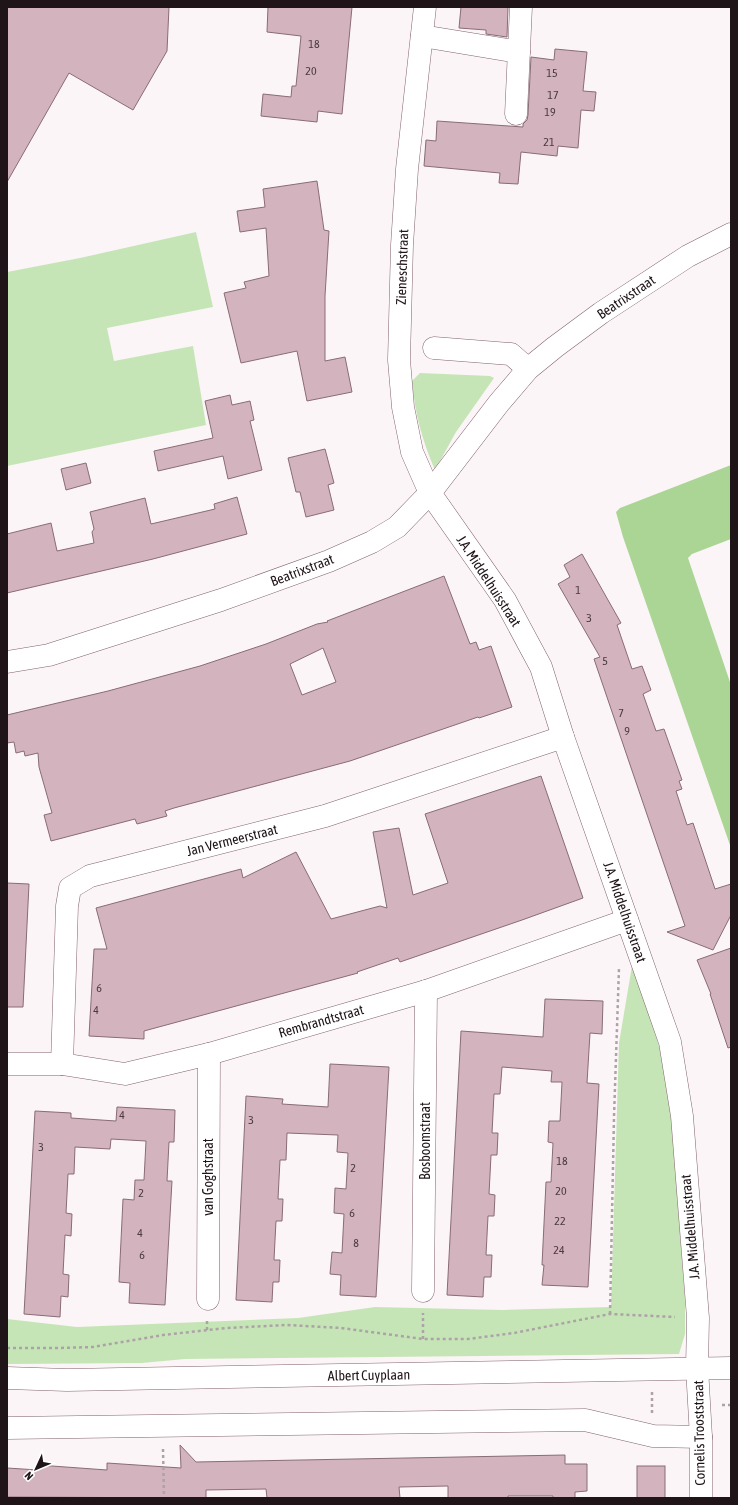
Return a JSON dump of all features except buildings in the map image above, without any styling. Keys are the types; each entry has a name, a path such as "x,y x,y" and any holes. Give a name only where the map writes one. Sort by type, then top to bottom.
{"street":[{"name":"Zieneschstraat","path":"425,7 407,169 402,237 399,360 403,407 412,452 430,493"},
{"path":"516,114 521,7"},
{"path":"422,36 519,52"},
{"name":"Beatrixstraat","path":"7,662 49,655 221,600 329,560 372,542 397,527 430,493 499,403 528,369 601,313 688,256 731,234"},
{"path":"434,348 511,354 528,369"},
{"name":"J.A. Middelhuisstraat","path":"430,493 505,600 541,667 563,737 670,1042 682,1116 698,1318 697,1368"},
{"name":"Jan Vermeerstraat","path":"62,1064 67,906 70,888 90,876 325,816 563,737"},
{"name":"Rembrandtstraat","path":"7,1064 62,1064 125,1074 209,1054 426,991 627,920"},
{"name":"Bosboomstraat","path":"423,1291 426,991"},
{"name":"van Goghstraat","path":"208,1299 209,1054"},
{"name":"Cornelis Trooststraat","path":"697,1368 701,1437 701,1498"},
{"name":"Albert Cuyplaan","path":"7,1378 75,1380 731,1368"},
{"path":"7,1428 585,1420 653,1436 701,1437"}],"path":[{"path":"610,1314 619,961"},
{"path":"7,1348 93,1347 163,1335 226,1328 287,1325 341,1328 423,1338 468,1339 514,1333 610,1314 698,1318"},
{"path":"651,1370 653,1436"},
{"path":"162,1426 164,1498"}],"green space":[{"path":"196,232 213,307 107,328 114,361 193,346 206,425 7,466 7,272 80,258"},
{"path":"420,373 490,376 494,378 456,432 435,470 426,448 415,405 412,381"},
{"path":"731,465 731,539 692,554 688,558 731,685 731,848 623,537 616,512 620,508"},
{"path":"633,960 665,1066 671,1109 685,1300 685,1334 679,1354 185,1359 142,1363 7,1364 7,1319 77,1327 298,1318 375,1307 503,1310 611,1307 619,1043"}]}
